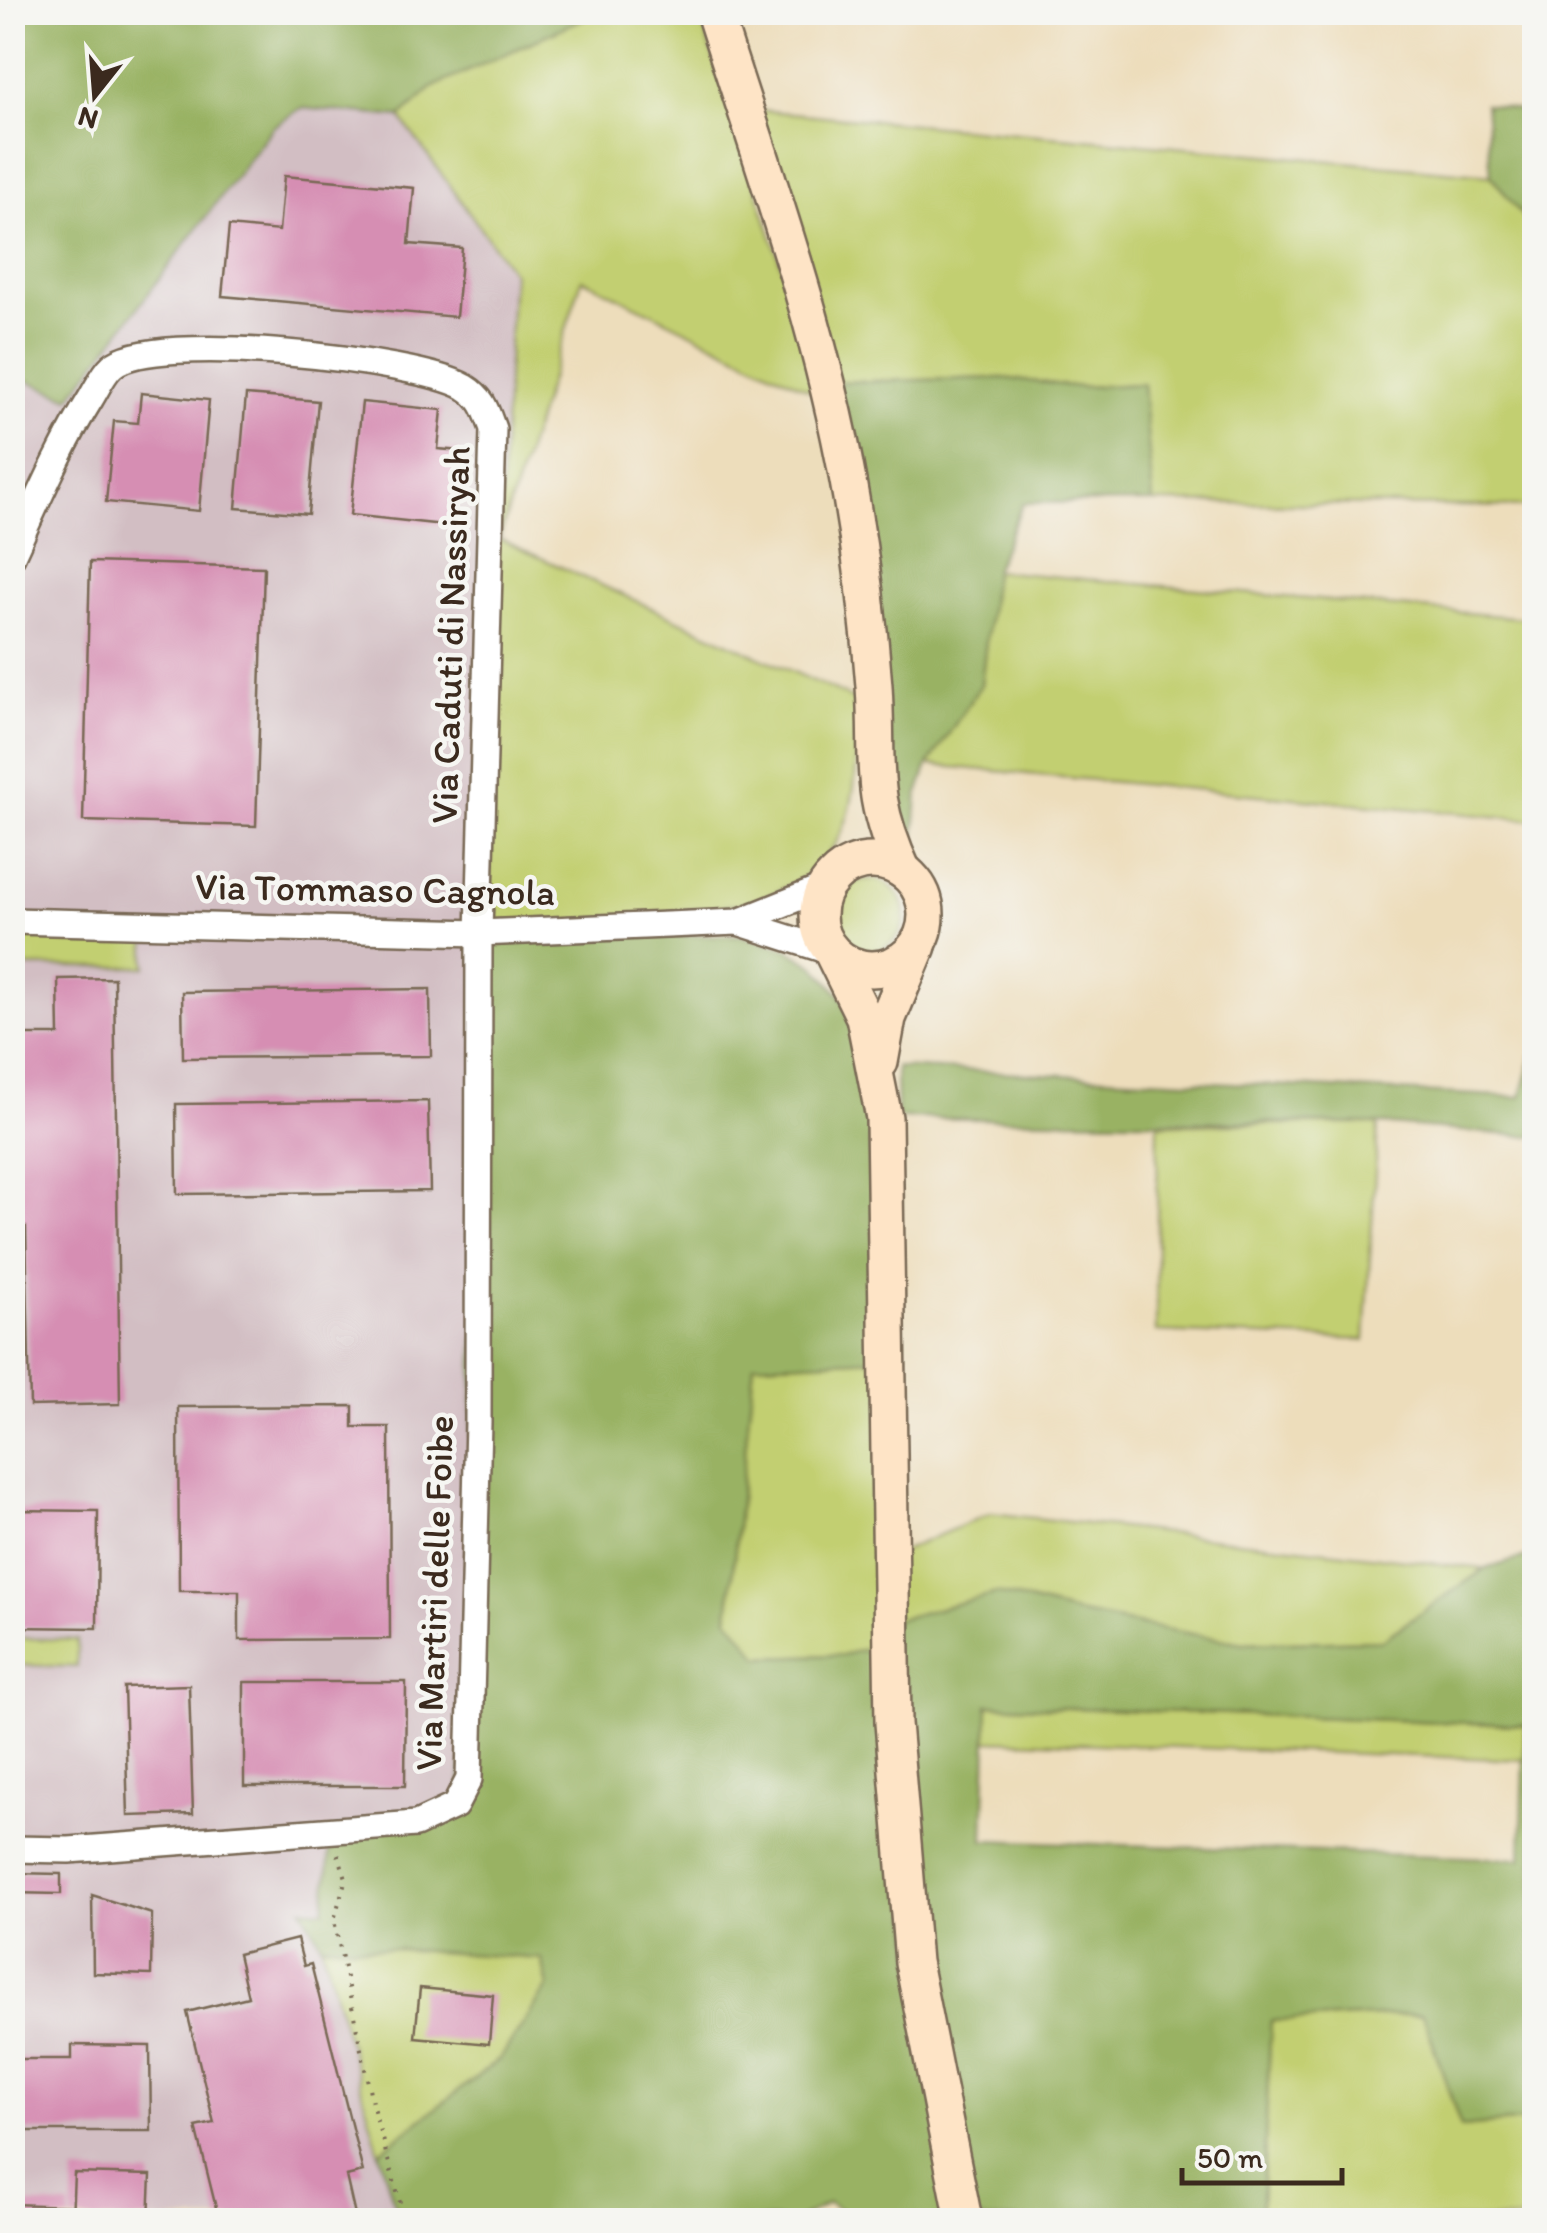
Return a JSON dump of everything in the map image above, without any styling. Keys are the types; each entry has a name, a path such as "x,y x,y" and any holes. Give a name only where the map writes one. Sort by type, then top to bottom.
{"main road":[{"path":"714,12 799,281 848,483 874,686 874,780 882,826 903,871 920,889 926,911 920,941 888,1018 878,1073"},
{"path":"874,780 861,828 825,887 818,908 819,928 864,1017 884,1118 893,1723 912,1962 964,2220"},
{"path":"825,887 834,876 862,862 882,862 903,871"},
{"path":"832,952 858,968 884,968 905,958 920,941"}],"street":[{"name":"Via Caduti di Nassiryah","path":"12,556 71,430 112,366 142,350 221,347 427,372 462,385 483,399 494,430 479,933"},
{"name":"Via Tommaso Cagnola","path":"12,921 479,933 738,922 825,887"},
{"name":"Via Tommaso Cagnola","path":"738,922 832,952"},
{"name":"Via Martiri delle Foibe","path":"12,1849 69,1850 416,1824 441,1816 455,1806 470,1779 478,1422 479,933"}],"path":[{"path":"330,1830 346,1878 334,1920 372,2107 404,2220"}],"shaded area":[{"path":"301,108 400,117 512,274 487,936 473,1783 326,1912 303,1909 321,1943 399,2220 13,2220 12,521 24,490 13,489 13,376 70,398 274,126"}],"green space":[{"path":"12,13 595,13 433,87 400,117 301,108 273,127 70,398 13,375"},
{"path":"595,13 699,13 824,397 582,279 499,539 858,701 856,772 852,802 830,852 810,873 782,890 744,904 488,931 498,540 513,273 400,117 433,87"},
{"path":"1485,104 1534,113 1534,231 1491,175"},
{"path":"745,109 1491,175 1534,231 1534,507 1153,502 1142,384 1080,387 1003,378 837,382"},
{"path":"1003,378 1080,387 1143,384 1153,502 1023,503 994,571 981,685 928,765 918,794 913,857 895,793 837,382"},
{"path":"994,571 1534,619 1534,820 928,765 981,684"},
{"path":"869,879 894,890 905,915 894,940 869,951 844,940 833,915 844,890"},
{"path":"13,930 146,930 146,967 13,967"},
{"path":"738,935 786,948 815,966 842,997 867,1071 881,1359 754,1364 728,1617 759,1657 842,1655 883,1645 955,2220 858,2220 828,2203 798,2220 399,2220 379,2152 500,2059 548,1987 542,1959 321,1944 302,1908 324,1910 332,1831 460,1811 487,936"},
{"path":"1534,1049 1534,1137 1378,1124 897,1118 896,1067 1521,1097"},
{"path":"1158,1124 1378,1124 1365,1340 1156,1332"},
{"path":"881,1359 883,1645 842,1655 758,1657 728,1617 754,1363"},
{"path":"991,1513 1485,1569 1382,1640 1242,1643 1075,1613 997,1593 891,1621 890,1556"},
{"path":"1534,1555 1534,2120 1461,2127 1423,2014 1271,2021 1261,2220 964,2220 913,1962 891,1621 997,1593 1075,1613 1242,1643 1382,1640 1485,1569","holes":["988,1705 1525,1725 1521,1859 984,1840"]},
{"path":"13,1638 77,1640 77,1667 13,1665"},
{"path":"988,1705 1526,1725 1524,1760 987,1740"},
{"path":"321,1944 542,1958 548,1987 500,2059 379,2152"},
{"path":"1423,2014 1461,2127 1534,2120 1534,2220 1261,2220 1271,2021"}],"building":[{"path":"284,176 414,188 409,244 462,248 456,317 222,296 229,226 279,231"},
{"path":"141,393 209,400 199,511 106,502 114,421 138,423"},
{"path":"246,395 318,401 308,514 236,508"},
{"path":"362,402 442,410 438,449 461,451 453,526 350,515"},
{"path":"90,562 264,567 256,826 83,821"},
{"path":"114,978 120,1404 30,1406 26,1227 12,1226 12,1035 59,1035 58,979"},
{"path":"430,989 431,1056 183,1058 182,992"},
{"path":"428,1101 430,1191 177,1194 176,1104"},
{"path":"353,1406 353,1427 389,1427 390,1639 239,1640 239,1591 179,1591 178,1407"},
{"path":"12,1510 98,1511 97,1628 12,1627"},
{"path":"244,1682 406,1682 405,1786 244,1786"},
{"path":"189,1685 193,1814 128,1816 124,1687"},
{"path":"12,1873 61,1874 61,1894 12,1893"},
{"path":"92,1895 152,1914 151,1975 93,1973"},
{"path":"297,1939 304,1966 311,1964 363,2172 346,2176 356,2220 219,2220 196,2127 214,2123 187,2012 248,1997 238,1954"},
{"path":"420,1988 493,1995 489,2044 415,2037"},
{"path":"72,2045 150,2046 151,2131 12,2131 12,2059 72,2059"},
{"path":"74,2173 151,2175 149,2220 72,2220"},
{"path":"12,2204 70,2206 70,2220 12,2220"}]}
